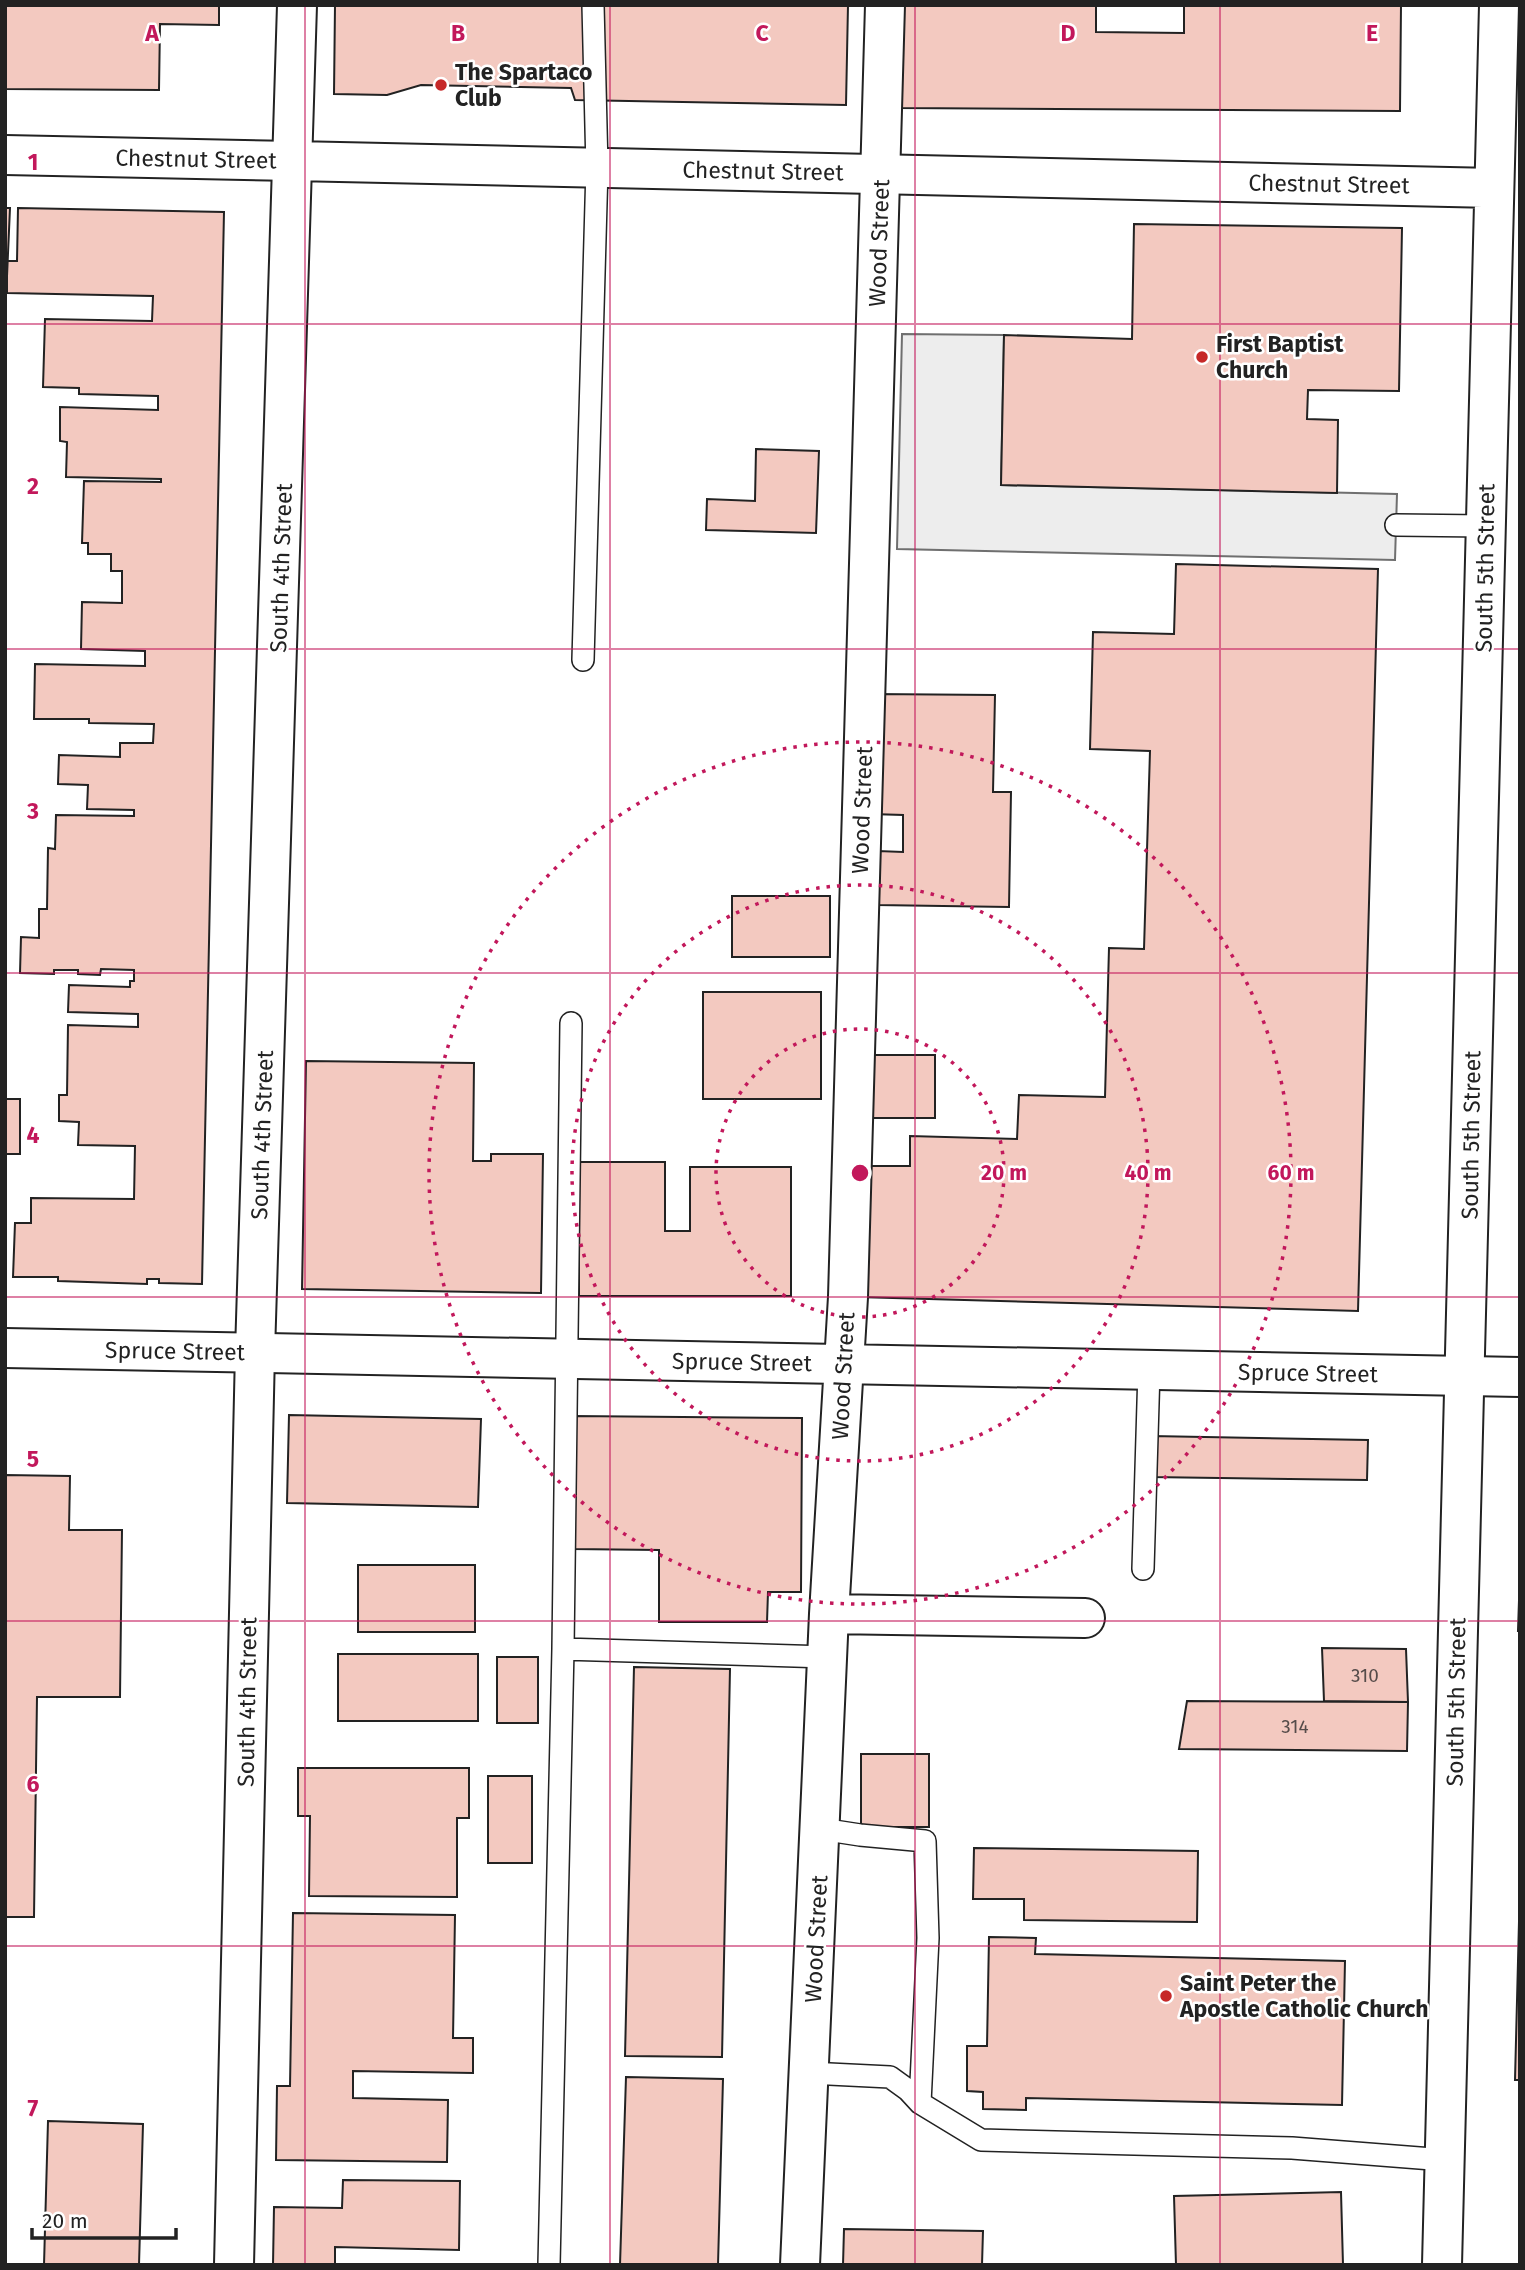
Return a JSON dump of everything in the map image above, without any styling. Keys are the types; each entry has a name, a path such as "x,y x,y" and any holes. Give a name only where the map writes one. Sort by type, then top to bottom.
{"main road":[{"name":"South 4th Street","path":"234,2265 255,1352 297,5"},
{"name":"Wood Street","path":"800,2265 829,1614 849,1270 885,5"},
{"name":"South 5th Street","path":"1442,2265 1486,526 1507,188 1499,5"},
{"name":"Chestnut Street","path":"5,155 1507,188"},
{"name":"Spruce Street","path":"5,1348 1520,1377"},
{"path":"829,1614 1085,1618"}],"lane":[{"path":"583,660 597,168 593,5"},
{"path":"1396,525 1486,526"},
{"path":"549,2265 563,1649 571,1023"},
{"path":"1143,1569 1149,1370"},
{"path":"563,1649 827,1657"},
{"path":"821,1829 925,1841 928,1938 920,2103"},
{"path":"809,2073 890,2077 920,2103 981,2140 1292,2148 1445,2160"}],"shaded area":[{"path":"902,334 1004,335 1001,485 1397,494 1395,560 897,549"}],"building":[{"path":"5,5 219,5 219,25 160,24 159,90 5,89"},
{"path":"335,5 848,5 846,105 575,100 571,88 421,85 387,95 334,94"},
{"path":"900,5 1096,5 1096,32 1184,33 1184,5 1401,5 1400,111 899,108"},
{"path":"5,208 10,208 5,277"},
{"path":"18,208 224,212 202,1284 159,1283 159,1279 147,1279 147,1284 58,1281 58,1277 13,1277 15,1223 31,1223 31,1198 134,1199 135,1146 78,1145 79,1122 59,1121 59,1095 67,1095 68,1025 138,1027 138,1014 68,1012 69,985 130,987 130,981 134,981 134,970 101,969 100,975 78,974 78,970 54,970 54,974 20,973 21,937 39,938 39,909 47,909 48,848 55,849 56,815 134,816 134,810 87,809 88,785 58,784 59,755 120,757 120,743 153,743 154,724 89,723 89,719 34,719 35,664 145,666 145,651 81,649 82,602 122,603 122,571 111,571 111,554 88,554 88,543 82,543 84,481 161,482 161,479 66,477 67,442 60,441 60,407 158,410 158,396 79,394 79,388 43,387 45,319 152,321 153,296 7,293 7,261 17,261"},
{"name":"First Baptist Church","path":"1134,224 1402,228 1399,391 1308,390 1307,419 1338,420 1337,493 1001,485 1004,335 1132,339"},
{"path":"756,449 819,451 816,533 706,530 707,499 755,501"},
{"path":"1176,564 1378,569 1358,1311 858,1297 862,1166 910,1166 910,1136 1017,1139 1019,1095 1105,1097 1109,948 1144,949 1150,751 1090,749 1093,632 1174,634"},
{"path":"873,694 995,695 993,792 1011,792 1009,907 877,905 878,851 903,852 903,815 871,814"},
{"path":"732,896 830,896 830,957 732,957"},
{"path":"703,992 821,992 821,1099 703,1099"},
{"path":"868,1055 935,1055 935,1118 868,1118"},
{"path":"306,1061 474,1063 473,1161 491,1161 491,1154 543,1154 541,1293 302,1289"},
{"path":"5,1099 20,1099 20,1154 5,1154"},
{"path":"579,1162 665,1162 665,1231 690,1231 690,1167 791,1167 791,1296 579,1296"},
{"path":"289,1415 481,1419 478,1507 287,1503"},
{"path":"573,1416 802,1418 801,1592 768,1592 767,1622 659,1622 659,1550 572,1549"},
{"path":"1151,1436 1368,1440 1367,1480 1150,1477"},
{"path":"5,1475 70,1476 69,1530 122,1530 120,1697 37,1697 34,1917 5,1917"},
{"path":"358,1565 475,1565 475,1632 358,1632"},
{"path":"1520,1570 1520,1631 1518,1631"},
{"path":"1322,1648 1406,1649 1408,1702 1324,1701"},
{"path":"338,1654 478,1654 478,1721 338,1721"},
{"path":"497,1657 538,1657 538,1723 497,1723"},
{"path":"634,1667 730,1669 722,2057 625,2056"},
{"path":"1187,1701 1408,1702 1407,1751 1179,1749"},
{"path":"861,1754 929,1754 929,1827 861,1827"},
{"path":"298,1768 469,1768 469,1818 457,1818 457,1897 309,1896 310,1816 298,1816"},
{"path":"488,1776 532,1776 532,1863 488,1863"},
{"path":"974,1848 1198,1851 1197,1922 1024,1920 1024,1899 973,1899"},
{"path":"1520,1882 1520,2080 1515,2080"},
{"path":"293,1913 455,1915 453,2038 473,2038 473,2073 353,2071 353,2098 448,2100 447,2162 276,2160 277,2086 290,2086"},
{"name":"Saint Peter the Apostle Catholic Church","path":"989,1937 1036,1938 1035,1954 1345,1961 1342,2105 1026,2098 1026,2110 983,2109 983,2092 967,2091 967,2046 987,2046"},
{"path":"626,2077 723,2079 718,2265 620,2265"},
{"path":"48,2121 143,2124 139,2265 44,2265"},
{"path":"343,2180 460,2181 459,2250 335,2247 335,2265 273,2265 274,2207 342,2208"},
{"path":"1341,2192 1343,2265 1176,2265 1174,2196"},
{"path":"844,2229 983,2231 982,2265 843,2265"}],"place":[{"name":"The Spartaco Club","path":"441,85"},
{"name":"First Baptist Church","path":"1202,357"},
{"name":"Saint Peter the Apostle Catholic Church","path":"1166,1996"}]}
